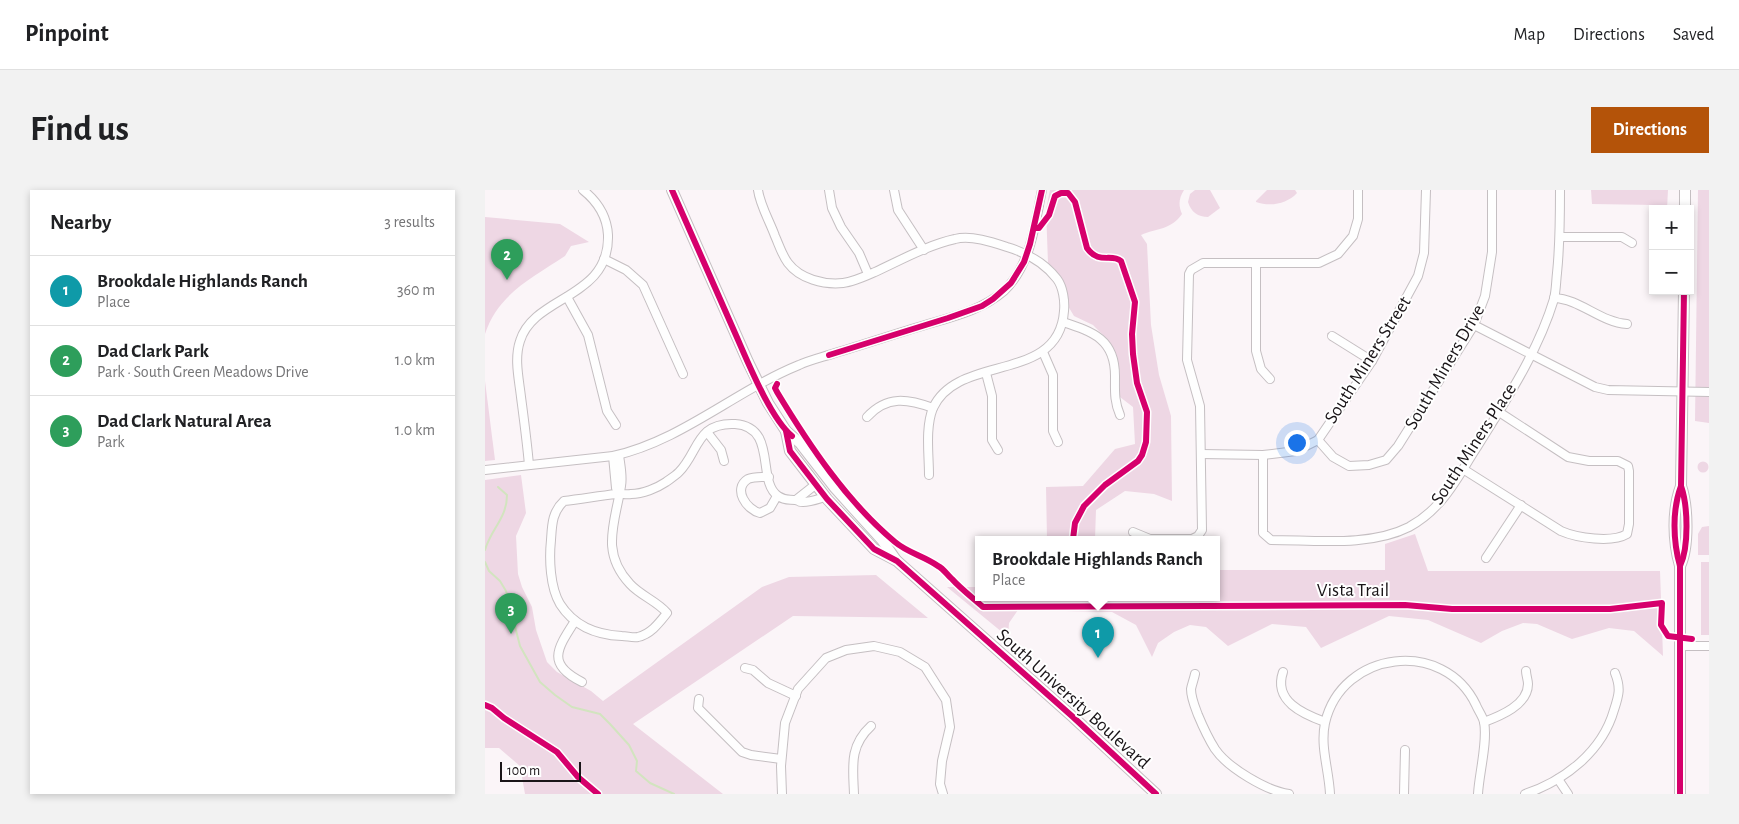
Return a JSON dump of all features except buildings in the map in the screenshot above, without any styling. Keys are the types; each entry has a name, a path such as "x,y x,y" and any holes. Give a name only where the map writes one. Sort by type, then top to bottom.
{"main road":[{"name":"South University Boulevard","path":"672,190 759,384 786,431 790,451 825,497 874,549 897,561"},
{"path":"1685,190 1685,205"},
{"path":"1680,794 1680,566 1685,554 1685,499 1681,486 1684,295"},
{"name":"South University Boulevard","path":"786,431 800,443 835,488 882,540 897,561 1073,717 1156,794"},
{"path":"815,485 824,484 852,517 870,528"}],"street":[{"path":"529,465 517,363 520,340 525,330 536,318 591,279 603,259 608,239 606,221 597,204 584,190"},
{"path":"758,190 782,254 789,264 804,276 823,282 845,283 924,250 956,239 970,238 1027,253 1043,264 1058,280 1065,301 1063,322 1056,339 1043,352 1027,360 963,380 943,395 933,408 929,428 929,475"},
{"path":"829,190 832,208 841,227 859,253 868,274"},
{"path":"894,190 897,210 924,250"},
{"path":"485,470 632,452 653,443 759,384 800,364 983,306 1011,283 1027,253 1042,190"},
{"path":"1198,536 1202,530 1200,406 1187,360 1189,274 1191,270 1203,264 1319,264 1338,254 1353,236 1358,219 1358,190"},
{"name":"South Miners Street","path":"1201,454 1263,454 1296,451 1318,440 1372,361 1418,276 1423,253 1426,190"},
{"name":"South Miners Drive","path":"1318,440 1333,457 1349,466 1369,465 1386,460 1398,446 1474,325 1485,296 1492,252 1492,190"},
{"name":"South Miners Place","path":"1263,454 1263,533 1271,540 1370,539 1396,533 1420,520 1439,503 1463,469 1499,412 1532,354 1554,298 1561,237 1560,190"},
{"path":"1561,237 1622,236 1632,243"},
{"path":"603,259 626,270 643,285 683,374"},
{"path":"1256,264 1256,351 1261,369 1270,378"},
{"path":"567,297 588,335 607,411 616,425"},
{"path":"1554,298 1565,299 1615,323 1627,324"},
{"path":"1063,322 1091,331 1102,339 1109,349 1115,369 1115,404 1120,415"},
{"path":"1474,325 1595,387 1607,390 1709,392"},
{"path":"1332,336 1372,361"},
{"path":"1043,352 1053,375 1053,431 1058,442"},
{"path":"986,373 992,396 992,440 998,450"},
{"path":"867,417 877,406 897,401 916,402 933,408"},
{"path":"1463,469 1569,535 1586,538 1622,537 1627,534 1629,530 1628,466 1618,461 1589,461 1568,457 1499,412"},
{"path":"616,455 622,483 619,493 611,533 614,560 630,584 667,613 656,628 638,637 608,635 580,625 559,603 553,583 550,549 554,515 563,501 619,493 633,495 650,490 665,483 679,472 699,440 707,432 717,426 728,424 738,424 750,429 762,444 770,484 777,496 787,501 795,500 801,502 825,497"},
{"path":"707,432 721,450 724,461"},
{"path":"769,477 748,479 742,488 743,499 749,508 760,512 770,508 777,496"},
{"path":"795,500 815,485"},
{"path":"1486,558 1521,505"},
{"path":"1133,532 1143,536"},
{"path":"575,621 561,642 558,660 562,670 582,682"},
{"path":"782,794 781,759 785,723 798,689 826,658 847,650 874,646 900,652 925,667 946,700 950,726 942,761 940,784 943,794"},
{"path":"1680,646 1709,646"},
{"path":"1330,794 1323,746 1325,722 1334,702 1348,683 1369,668 1380,664 1402,661 1428,664 1440,669 1457,679 1473,698 1484,722 1484,749 1477,794"},
{"path":"745,668 753,670 768,683 796,696"},
{"path":"1484,722 1513,709 1523,697 1528,686 1526,671"},
{"path":"1283,672 1280,681 1283,692 1290,703 1308,715 1325,722"},
{"path":"1525,794 1544,788 1558,779 1589,754 1604,734 1618,697 1619,685 1615,673"},
{"path":"1195,674 1191,690 1193,700 1203,728 1216,751 1255,782 1284,794"},
{"path":"699,699 698,708 742,752 781,759"},
{"path":"854,794 853,771 856,746 862,734 871,726"},
{"path":"1404,794 1405,750"},
{"path":"1558,779 1568,794"}],"shaded area":[{"path":"1050,190 1184,190 1180,202 1182,214 1178,219 1168,226 1141,235 1147,244 1151,325 1159,375 1171,416 1172,501 1154,494 1125,491 1096,510 1095,536 1047,536 1046,487 1083,486 1115,449 1135,444 1133,407 1120,397 1119,366 1108,340 1093,325 1074,316 1048,263 1046,209"},
{"path":"1195,190 1210,190 1220,208 1208,217 1195,213 1188,202 1190,194"},
{"path":"1267,190 1295,190 1297,193 1283,202 1261,204 1256,202"},
{"path":"1591,190 1668,190 1667,205 1592,204"},
{"path":"1698,190 1709,190 1709,423 1695,421"},
{"path":"485,217 560,224 589,242 571,246 565,256 517,288 498,308 485,334"},
{"path":"485,381 495,460 485,461"},
{"path":"1701,462 1705,462 1708,467 1707,471 1701,472 1698,469 1698,465"},
{"path":"521,475 526,513 516,536 518,574 532,607 536,630 547,662 557,672 591,691 603,701 762,587 789,577 876,575 928,618 793,616 633,724 723,794 525,794 520,766 499,748 485,748 485,480"},
{"path":"1709,526 1709,555 1698,555 1698,534 1702,527"},
{"path":"1415,534 1428,571 1660,571 1663,656 1634,631 1609,628 1572,639 1537,624 1523,623 1502,631 1481,643 1428,620 1389,616 1321,648 1306,627 1272,624 1228,646 1206,627 1190,625 1174,632 1158,643 1152,657 1136,625 1112,612 1018,610 1009,623 1008,637 947,587 975,587 975,601 1220,601 1220,570 1385,570 1385,544"},
{"path":"1701,562 1709,562 1709,635 1701,635"}],"waterway":[{"path":"485,550 502,517 506,503 507,495 498,487"},
{"path":"485,562 489,571 500,581 506,591 520,646 540,682 572,707 600,714 629,745 637,761 636,771 650,783 674,794"}],"cycle path":[{"path":"672,190 767,403 784,428 792,436"},
{"path":"829,355 948,318 982,306 993,299 1011,283 1024,262 1042,190"},
{"path":"1034,228 1039,228 1049,215 1055,196 1061,193 1068,193 1075,202 1087,248 1096,256 1121,261 1135,302 1132,334 1133,354 1137,383 1147,412 1146,442 1138,461 1105,485 1084,506 1075,523 1073,536"},
{"path":"1680,794 1680,566 1676,546 1675,515 1681,486 1684,295"},
{"name":"Vista Trail","path":"777,384 775,388 777,392 802,432 830,472 861,509 895,542 940,567 975,600"},
{"path":"786,431 790,451 827,499 874,549 897,561 1073,717 1156,794"},
{"path":"1680,566 1685,548 1687,526 1681,486"},
{"name":"Vista Trail","path":"976,601 983,607 1405,605 1452,609 1610,609 1662,603 1661,625 1668,636 1692,639"},
{"path":"485,705 557,752 578,777 598,794"}],"place":[{"name":"Dad Clark Park","path":"507,280"},
{"name":"Dad Clark Natural Area","path":"511,634"},
{"name":"Brookdale Highlands Ranch","path":"1098,658"}]}
